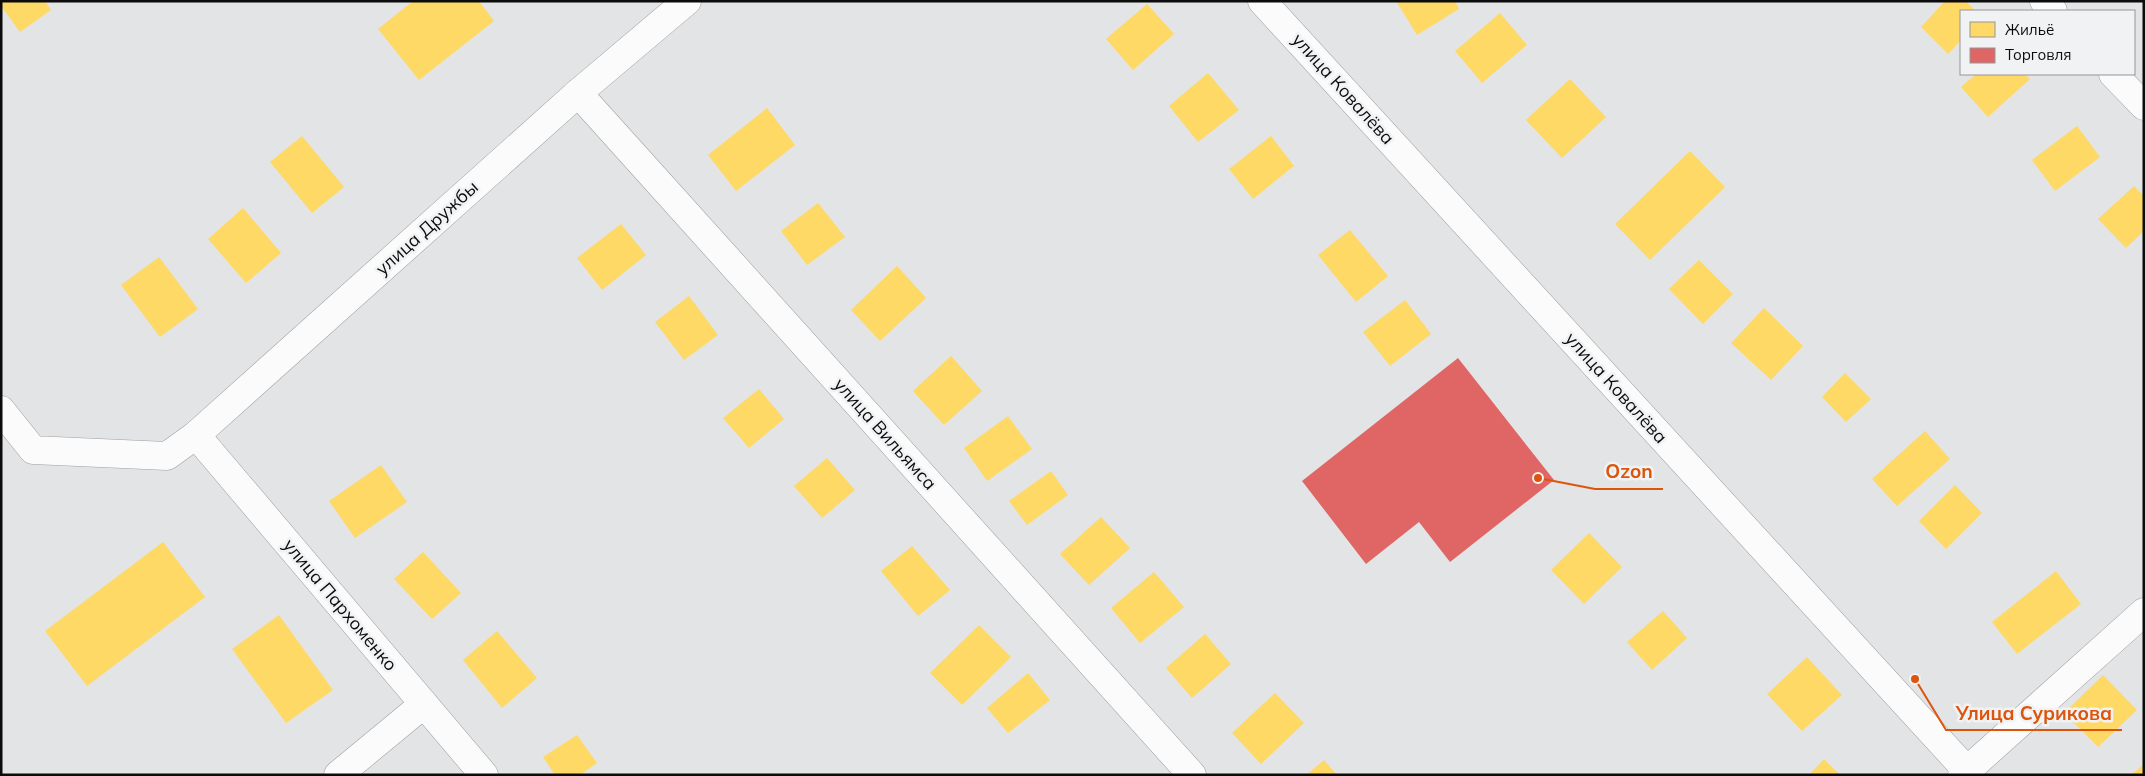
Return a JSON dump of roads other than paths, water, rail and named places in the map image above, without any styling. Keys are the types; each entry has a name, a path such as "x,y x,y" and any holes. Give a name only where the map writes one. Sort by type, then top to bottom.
{"street":[{"name":"улица Дружбы","path":"1,410 33,450 168,456 196,435 578,93 687,1"},
{"name":"улица Ковалёва","path":"1262,1 1967,773"},
{"path":"2044,1 2053,10"},
{"path":"2114,75 2144,106"},
{"name":"улица Вильямса","path":"578,93 1192,775"},
{"name":"улица Пархоменко","path":"196,435 484,775"},
{"path":"1967,773 2144,612"},
{"path":"338,775 424,704"}],"place":[{"name":"Ozon","path":"1538,478"},
{"name":"Улица Сурикова","path":"1915,679"}]}
